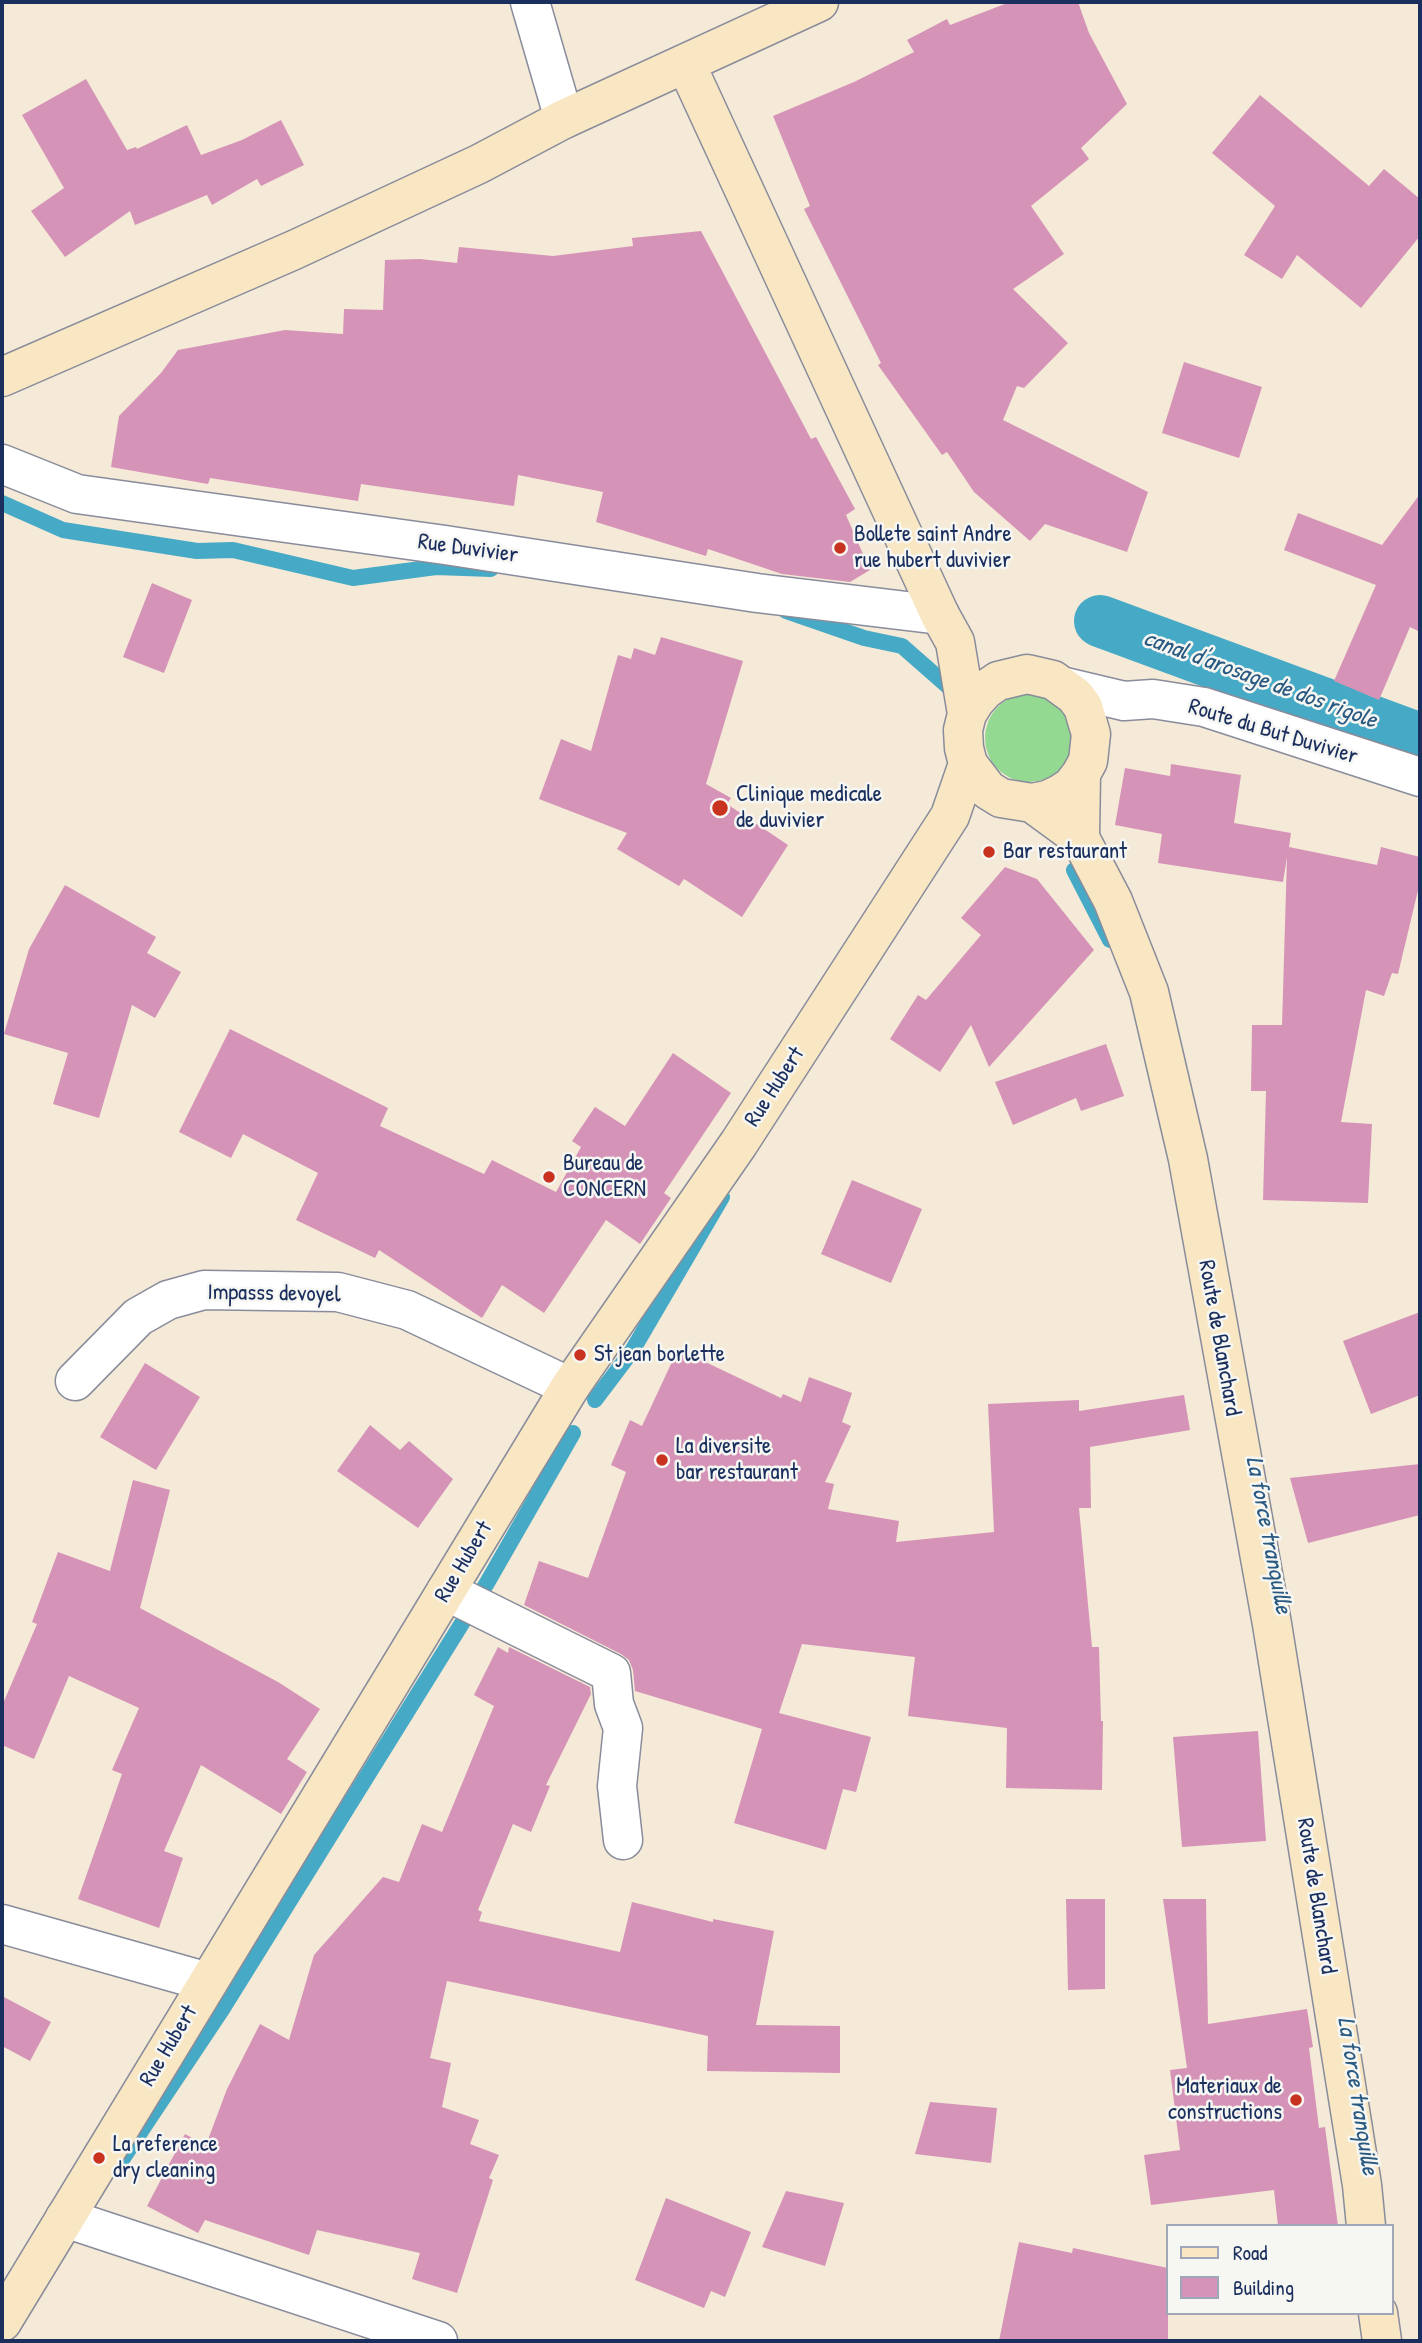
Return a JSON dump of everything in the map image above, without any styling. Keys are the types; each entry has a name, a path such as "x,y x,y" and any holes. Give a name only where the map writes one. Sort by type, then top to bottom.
{"street":[{"path":"530,2 564,119"},
{"path":"2,377 318,238 479,164 564,119 819,2"},
{"path":"686,64 947,628 967,714 964,748 968,764 988,790 1001,798 1025,802"},
{"name":"Rue Duvivier","path":"2,464 78,494 445,545 757,593 947,628"},
{"path":"947,628 1027,674 1053,680 1065,687 1083,707 1090,726 1086,761"},
{"path":"921,862 942,745 947,628"},
{"path":"967,714 985,690 1005,679 1027,674"},
{"name":"Route du But Duvivier","path":"1065,687 1124,701 1153,699 1204,707 1420,777"},
{"path":"950,816 1047,800 1060,794 1072,786 1124,701"},
{"name":"Route de Blanchard","path":"1080,838 1086,761"},
{"name":"Rue Hubert","path":"2,2322 570,1387 739,1143 950,816 968,764"},
{"name":"Route de Blanchard","path":"1025,802 1080,838 1112,901 1149,992 1188,1159 1272,1624 1362,2185 1366,2224"},
{"name":"Impasss devoyel","path":"75,1381 138,1317 168,1300 204,1290 338,1292 407,1310 570,1387"},
{"path":"446,1591 611,1673 614,1704 623,1728 617,1786 623,1840"},
{"path":"2,1924 208,1982"},
{"path":"65,2218 438,2341"},
{"path":"1378,2315 1382,2341"}],"green space":[{"path":"1029,694 1046,697 1060,707 1070,721 1073,738 1070,755 1060,769 1046,779 1029,782 1012,779 998,769 988,755 985,738 988,721 998,707 1012,697"}],"building":[{"path":"1010,2 1078,2 1089,33 1127,104 1081,148 1089,159 1031,206 1064,254 1013,289 1068,343 1024,388 1017,386 1003,420 1148,492 1127,552 1045,524 1030,541 974,492 947,452 942,455 878,365 881,363 804,209 810,206 773,116 854,82 914,52 907,40 947,19 950,25"},
{"path":"86,79 127,150 137,149 187,125 201,155 242,140 281,120 304,165 261,186 257,179 212,205 207,195 135,225 130,211 65,257 31,211 64,188 22,115"},
{"path":"1260,95 1369,186 1384,169 1420,199 1420,236 1361,308 1297,255 1282,279 1244,255 1275,206 1212,153"},
{"path":"701,231 811,439 816,437 855,509 846,515 870,570 850,582 782,574 708,549 706,556 596,522 603,492 518,475 514,506 361,484 358,501 210,478 208,484 111,467 119,416 161,373 178,350 285,330 343,334 344,309 383,310 385,260 420,259 457,263 459,247 553,256 633,246 632,238"},
{"path":"1184,362 1262,387 1239,458 1162,433"},
{"path":"1420,494 1420,632 1410,627 1379,700 1334,681 1376,585 1284,550 1298,513 1382,545"},
{"path":"152,583 192,600 164,673 123,657"},
{"path":"661,637 743,661 706,784 731,798 727,804 788,845 742,917 684,879 679,886 617,849 627,833 539,799 561,739 591,751 618,655 631,659 634,648 655,655"},
{"path":"1171,764 1241,775 1234,823 1291,833 1289,847 1377,865 1381,847 1420,857 1420,882 1398,974 1392,973 1384,996 1366,990 1341,1122 1372,1124 1368,1203 1263,1200 1266,1091 1251,1091 1252,1025 1282,1025 1287,857 1283,882 1158,863 1162,834 1115,825 1125,768 1170,776"},
{"path":"1005,867 1037,879 1094,950 989,1067 971,1025 940,1072 890,1039 918,995 926,1000 981,935 961,918"},
{"path":"65,885 156,937 147,953 181,972 155,1018 132,1005 99,1118 53,1104 68,1053 4,1034 29,949"},
{"path":"230,1029 388,1108 380,1126 484,1174 492,1160 556,1192 581,1147 572,1141 595,1107 625,1126 673,1053 731,1093 664,1193 671,1198 640,1244 606,1220 544,1313 502,1285 482,1318 379,1250 375,1258 296,1220 318,1173 243,1134 231,1158 179,1132"},
{"path":"1106,1044 1124,1096 1081,1111 1076,1098 1013,1125 995,1082"},
{"path":"852,1180 922,1209 891,1283 821,1254"},
{"path":"1420,1312 1420,1395 1371,1414 1343,1341"},
{"path":"678,1349 781,1398 783,1394 801,1402 809,1377 852,1393 842,1422 851,1426 825,1482 834,1484 828,1509 899,1521 896,1542 994,1532 988,1404 1079,1400 1079,1411 1184,1395 1190,1430 1090,1447 1091,1508 1079,1508 1092,1647 1099,1647 1103,1721 1102,1790 1006,1788 1007,1728 908,1716 915,1657 802,1644 779,1713 871,1737 856,1792 843,1789 826,1850 734,1823 762,1729 635,1691 629,1660 524,1605 539,1561 588,1578 626,1472 611,1465 630,1420 642,1426"},
{"path":"145,1363 200,1397 156,1470 100,1437"},
{"path":"370,1425 400,1450 409,1441 453,1479 418,1528 337,1471"},
{"path":"1420,1464 1420,1515 1308,1543 1290,1478"},
{"path":"133,1480 170,1490 140,1608 278,1682 320,1709 287,1759 307,1772 281,1814 201,1765 164,1851 183,1858 159,1928 78,1899 122,1774 112,1770 139,1708 69,1676 34,1759 2,1745 2,1706 37,1624 32,1622 58,1552 110,1571"},
{"path":"498,1647 508,1653 509,1647 590,1687 591,1694 546,1785 550,1786 531,1832 513,1824 478,1910 482,1912 479,1921 620,1952 632,1902 713,1922 713,1919 774,1931 756,2025 840,2026 840,2073 707,2071 708,2036 447,1981 430,2058 451,2063 442,2107 479,2120 470,2144 499,2155 489,2178 493,2180 457,2293 412,2279 420,2253 317,2230 309,2255 205,2220 198,2233 147,2206 185,2134 206,2145 227,2089 260,2024 289,2040 314,1955 383,1877 399,1882 422,1824 442,1832 494,1706 474,1695"},
{"path":"1258,1731 1266,1841 1182,1847 1173,1737"},
{"path":"1066,1899 1105,1899 1105,1989 1068,1990"},
{"path":"1163,1899 1206,1899 1208,2024 1307,2009 1313,2047 1309,2048 1319,2128 1325,2127 1338,2224 1278,2224 1274,2190 1151,2205 1144,2155 1180,2150 1170,2070 1187,2068"},
{"path":"2,1996 51,2022 30,2061 2,2046"},
{"path":"930,2102 997,2108 991,2163 915,2154"},
{"path":"786,2191 844,2203 825,2266 762,2247"},
{"path":"666,2198 751,2232 725,2297 711,2291 704,2308 635,2280"},
{"path":"1019,2242 1072,2253 1073,2248 1166,2268 1168,2341 999,2341"}],"waterway":[{"path":"2,503 63,530 197,551 233,550 353,578 436,567 491,569"},
{"path":"786,611 864,638 902,646 951,689 953,697"},
{"name":"canal d'arosage de dos rigole","path":"1100,621 1420,739"},
{"name":"La force tranquille","path":"1074,870 1110,940"},
{"path":"595,1400 632,1351 722,1197"},
{"path":"121,2161 223,2008 487,1583 573,1433"}],"place":[{"name":"Bollete saint Andre rue hubert duvivier","path":"840,548"},
{"name":"Clinique medicale de duvivier","path":"720,808"},
{"name":"Bar restaurant","path":"989,852"},
{"name":"Bureau de CONCERN","path":"549,1177"},
{"name":"St jean borlette","path":"580,1355"},
{"name":"La diversite bar restaurant","path":"662,1460"},
{"name":"Materiaux de constructions","path":"1296,2100"},
{"name":"La reference dry cleaning","path":"99,2158"}]}
